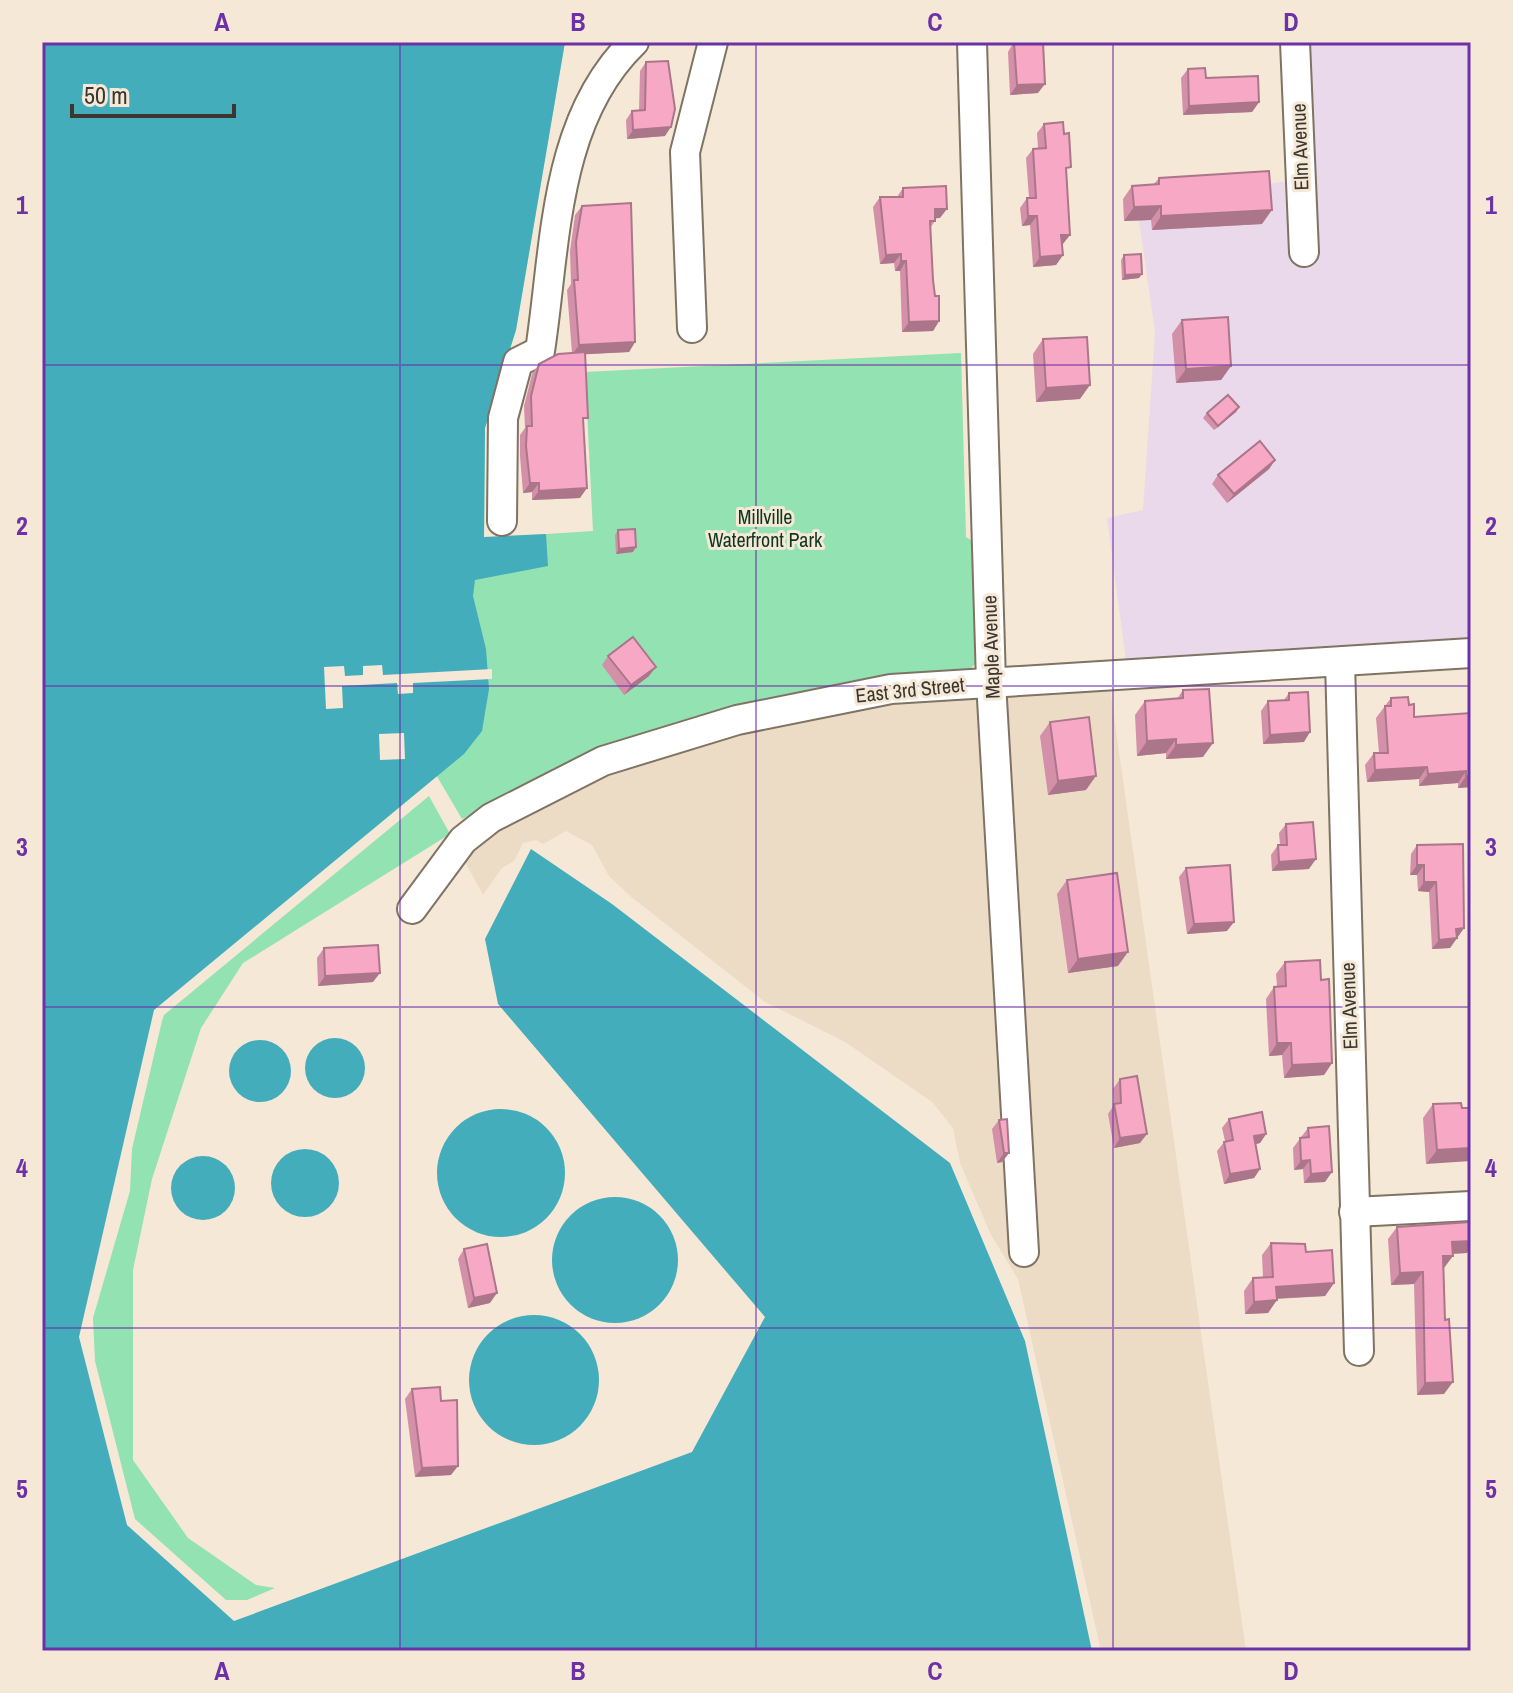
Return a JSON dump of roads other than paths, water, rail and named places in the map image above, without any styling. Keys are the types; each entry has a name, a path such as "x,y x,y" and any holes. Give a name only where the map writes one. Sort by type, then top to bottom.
{"street":[{"path":"502,521 503,418 518,362 540,351 570,156 596,86 634,42"},
{"path":"692,328 685,152 713,42"},
{"name":"Maple Avenue","path":"972,42 991,682 1024,1252"},
{"name":"Elm Avenue","path":"1295,42 1304,252"},
{"name":"East 3rd Street","path":"412,909 463,840 491,818 603,761 737,720 891,689 1471,653"},
{"name":"Elm Avenue","path":"1340,662 1359,1351"},
{"path":"1354,1212 1471,1206"}],"water":[{"path":"42,42 565,42 516,330 485,428 484,537 546,534 548,566 475,580 473,596 486,649 489,689 482,731 464,754 154,1010 79,1337 127,1525 234,1621 692,1452 765,1317 498,1004 485,939 531,849 612,904 950,1163 1025,1341 1092,1651 42,1651"},
{"path":"335,1038 347,1040 356,1047 363,1056 363,1080 356,1089 347,1096 335,1098 323,1096 314,1089 307,1080 305,1068 307,1056 314,1047 323,1040"},
{"path":"260,1040 272,1042 282,1049 289,1059 289,1083 282,1093 272,1100 260,1102 248,1100 238,1093 231,1083 229,1071 231,1059 238,1049 248,1042"},
{"path":"501,1109 526,1114 546,1128 560,1148 565,1173 560,1198 546,1218 526,1232 501,1237 476,1232 456,1218 442,1198 437,1173 442,1148 456,1128 476,1114"},
{"path":"305,1149 329,1159 339,1183 329,1207 305,1217 281,1207 271,1183 281,1159"},
{"path":"197,1156 209,1156 226,1165 233,1176 233,1200 226,1211 209,1220 197,1220 185,1215 176,1206 171,1194 171,1182 176,1170 185,1161"},
{"path":"615,1197 639,1202 659,1216 673,1236 678,1260 673,1284 659,1304 639,1318 615,1323 591,1318 571,1304 557,1284 552,1260 557,1236 571,1216 591,1202"},
{"path":"534,1315 559,1320 580,1334 594,1355 599,1380 594,1405 580,1426 559,1440 534,1445 509,1440 488,1426 474,1405 469,1380 474,1355 488,1334 509,1320"}],"park label":[{"name":"Millville Waterfront Park","path":"765,528"}]}
